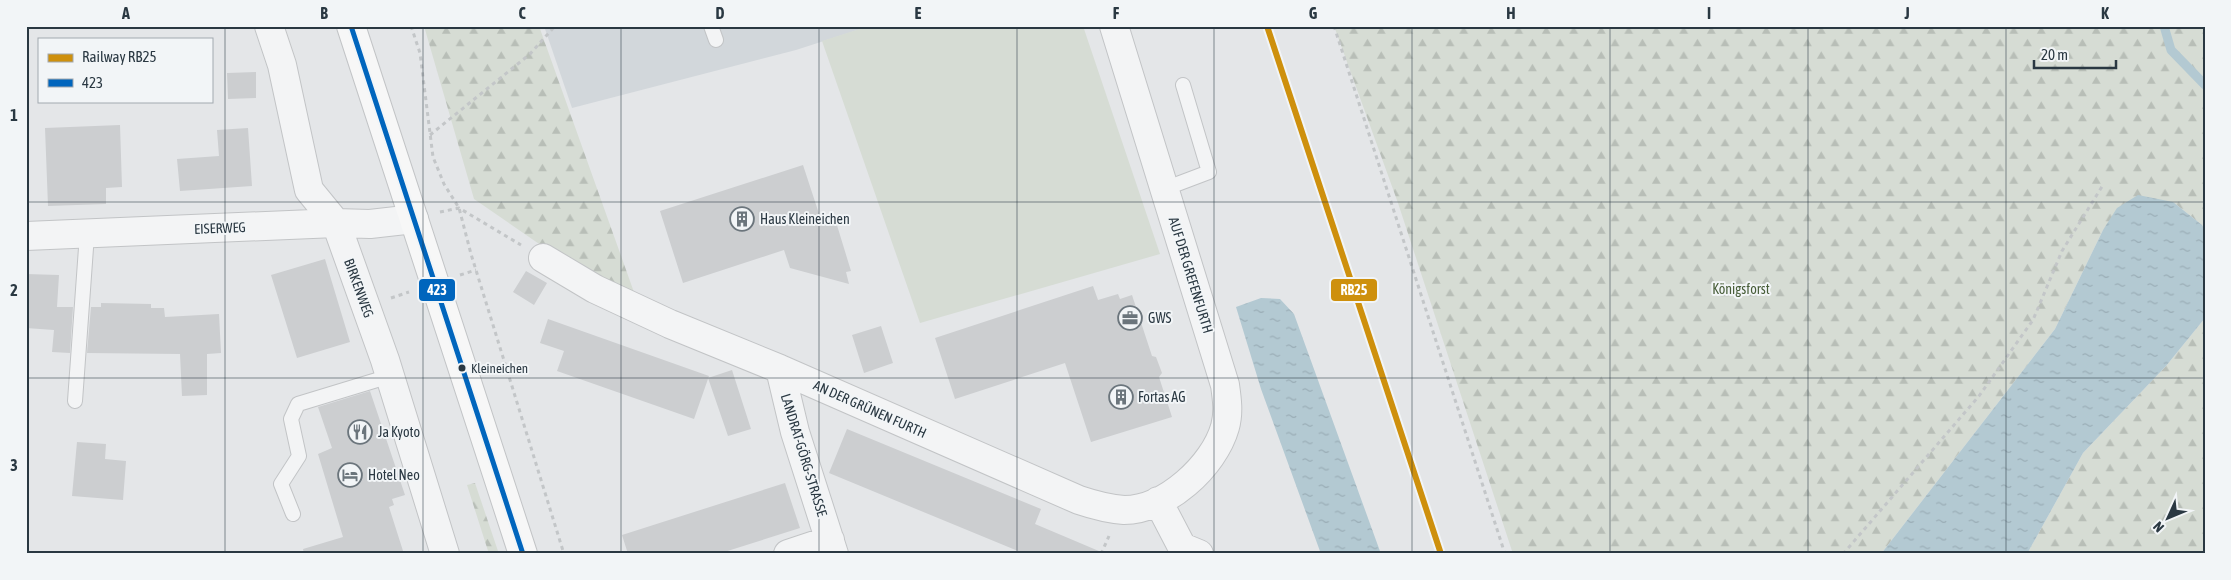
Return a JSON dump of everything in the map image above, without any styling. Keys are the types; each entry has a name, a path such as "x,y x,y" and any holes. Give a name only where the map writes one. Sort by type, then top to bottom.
{"main road":[{"path":"351,26 523,554"}],"street":[{"name":"BIRKENWEG","path":"269,26 282,65 309,190 336,223 390,376 445,554"},
{"name":"AUF DER GREFENFURTH","path":"1114,26 1225,385 1228,408 1225,427 1216,449 1197,473 1175,493 1158,501"},
{"name":"EISERWEG","path":"26,236 336,223 370,224 414,219"},
{"name":"AN DER GRÜNEN FURTH","path":"543,258 595,289 670,324 780,369 1079,500 1102,507 1126,510 1158,501"},
{"name":"LANDRAT-GÖRG-STRASSE","path":"780,369 795,432 832,547 788,554"},
{"path":"1158,501 1188,551"}],"lane":[{"path":"711,26 716,40"},
{"path":"1164,189 1209,172 1183,85"},
{"path":"75,401 86,234"},
{"path":"293,514 282,484 299,456 291,419 298,404 390,376"}],"path":[{"path":"411,26 420,53 433,156 444,184 459,208 471,254 564,554"},
{"path":"430,135 530,54 555,26"},
{"path":"1334,26 1505,554"},
{"path":"1843,554 1979,396 2033,320 2062,251 2103,186"},
{"path":"414,219 459,208 543,258"}],"shaded area":[{"path":"544,26 870,26 796,50 572,108"}],"green space":[{"path":"424,26 539,26 635,295 545,248 474,199"},
{"path":"869,26 1083,26 1160,254 920,323 822,41"},
{"name":"Königsforst","path":"1334,26 2205,26 2205,229 2173,202 2103,230 2055,329 1881,554 1513,554 1398,203"},
{"path":"2205,318 2205,554 2027,554 2083,453 2166,366"},
{"path":"475,483 499,554 489,554 467,485"}],"water":[{"path":"2138,195 2173,202 2202,225 2205,230 2205,318 2166,366 2083,453 2027,554 1881,554 2055,329 2103,230 2117,208"},
{"path":"1261,298 1280,299 1294,314 1381,554 1321,554 1261,389 1236,307"}],"building":[{"path":"256,72 256,98 228,99 227,73"},
{"path":"120,125 122,187 106,188 106,204 48,206 45,128"},
{"path":"248,128 252,186 180,191 177,159 219,156 217,130"},
{"name":"Haus Kleineichen","path":"803,165 823,226 836,222 851,271 846,272 849,284 790,268 784,250 683,283 660,211"},
{"path":"325,259 350,342 297,358 271,275"},
{"path":"526,271 547,283 534,305 513,292"},
{"path":"26,274 59,275 57,307 73,307 70,353 52,352 54,330 26,328"},
{"path":"1093,286 1098,300 1118,294 1120,299 1132,295 1152,356 1156,357 1162,373 1159,377 1172,417 1091,442 1065,363 955,399 935,338"},
{"path":"101,303 151,304 151,308 164,308 165,317 219,314 221,353 207,354 207,395 182,396 180,354 87,353 91,307 101,307"},
{"path":"548,319 709,376 694,419 557,371 564,351 540,343"},
{"path":"881,326 893,363 864,373 852,335"},
{"path":"732,370 751,429 728,436 708,378"},
{"path":"370,391 405,495 392,499 394,505 389,507 404,554 304,554 303,549 343,537 318,454 332,448 318,407"},
{"path":"847,429 1041,509 1035,524 1106,554 1025,554 829,473"},
{"path":"77,442 106,444 105,459 126,461 123,500 72,496"},
{"path":"785,483 800,528 718,554 628,554 622,535"}],"waterway":[{"path":"2164,26 2171,50 2205,85"}],"rail line":[{"name":"RB25","path":"1267,26 1441,554"}],"transit line":[{"name":"423","path":"351,26 523,554"}],"place":[{"name":"Haus Kleineichen","path":"742,219"},
{"name":"GWS","path":"1130,318"},
{"name":"Kleineichen","path":"462,368"},
{"name":"Fortas AG","path":"1121,397"},
{"name":"Ja Kyoto","path":"360,432"},
{"name":"Hotel Neo","path":"350,475"}]}
